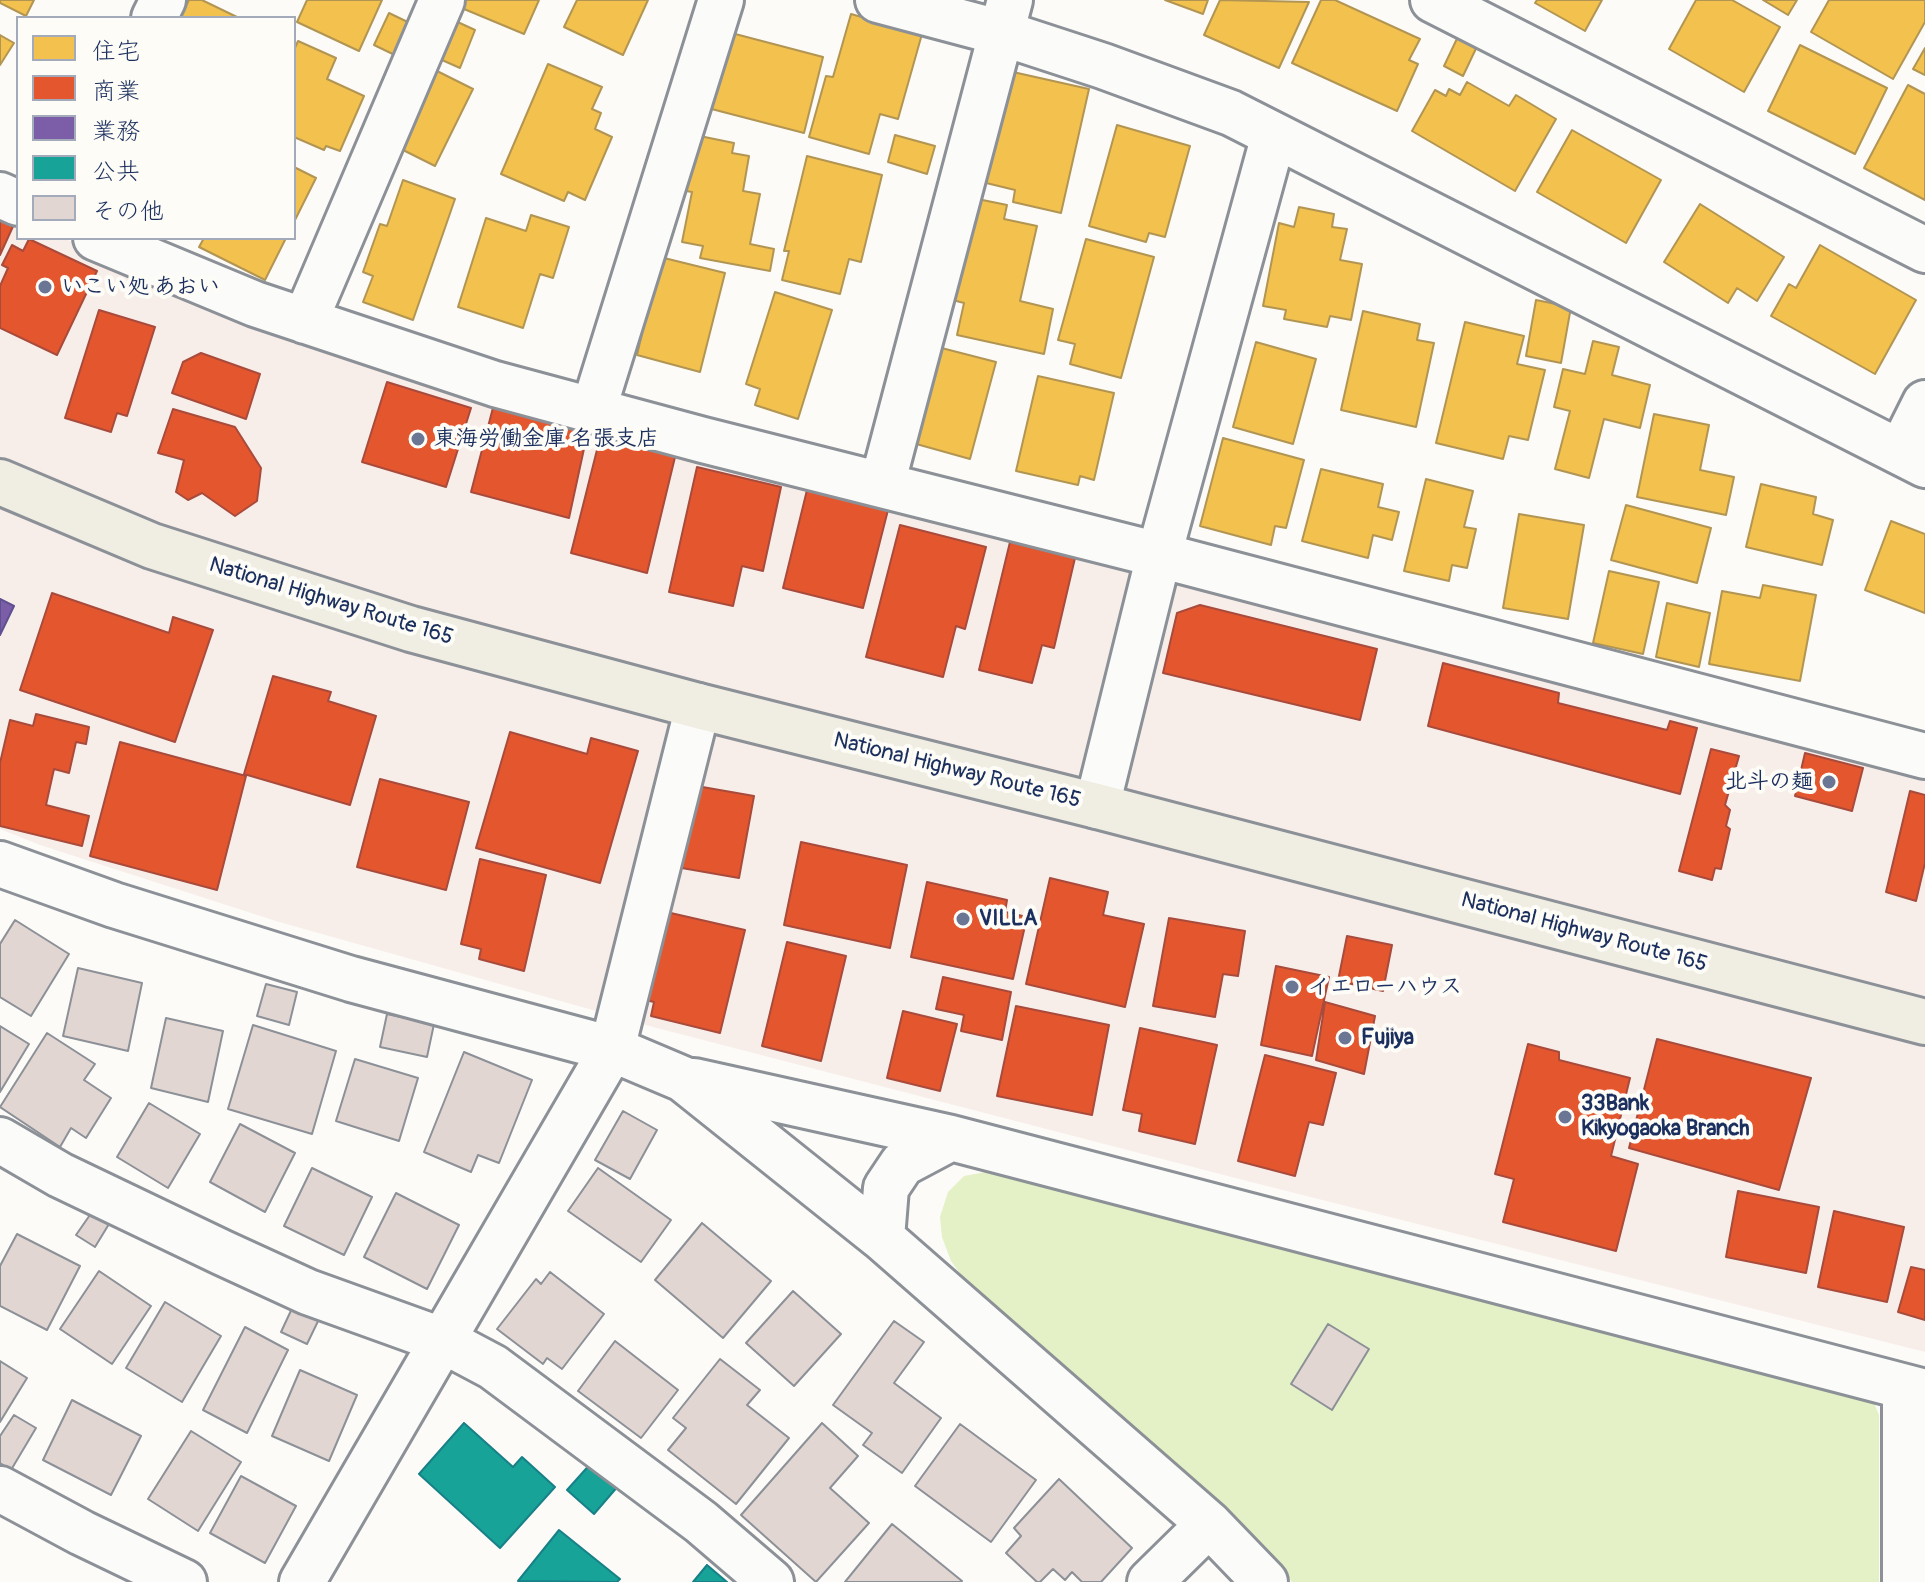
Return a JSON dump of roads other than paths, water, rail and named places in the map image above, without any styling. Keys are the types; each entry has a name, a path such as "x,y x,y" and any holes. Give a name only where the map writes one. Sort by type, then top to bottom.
{"highway":[{"name":"National Highway Route 165","path":"0,482 152,546 368,616 698,706 1097,806 1925,1022"}],"street":[{"path":"305,321 442,0"},
{"path":"593,411 721,0"},
{"path":"878,0 1006,17 1103,66 1231,113 1913,458 1925,403"},
{"path":"1433,0 1925,250"},
{"path":"882,485 1006,17"},
{"path":"1097,806 1159,555 1274,135"},
{"path":"101,240 242,299 495,384 1925,756"},
{"path":"302,1582 612,1049 698,706"},
{"path":"0,864 114,905 324,971 612,1049 683,1079 951,1138 1915,1389 1905,1582"},
{"path":"683,1079 882,1238 1209,1524 1265,1582"},
{"path":"882,1238 886,1188 902,1164 951,1138"},
{"path":"0,1140 60,1175 308,1292 444,1341 493,1367 701,1522 771,1582"},
{"path":"0,1489 184,1582"},
{"path":"1150,1582 1209,1524"}],"place":[{"name":"いこい処 あおい","path":"45,287"},
{"name":"東海労働金庫 名張支店","path":"418,439"},
{"name":"北斗の麺","path":"1829,782"},
{"name":"VILLA","path":"963,919"},
{"name":"イエローハウス","path":"1292,987"},
{"name":"Fujiya","path":"1345,1038"},
{"name":"33Bank Kikyogaoka Branch","path":"1565,1117"}]}
